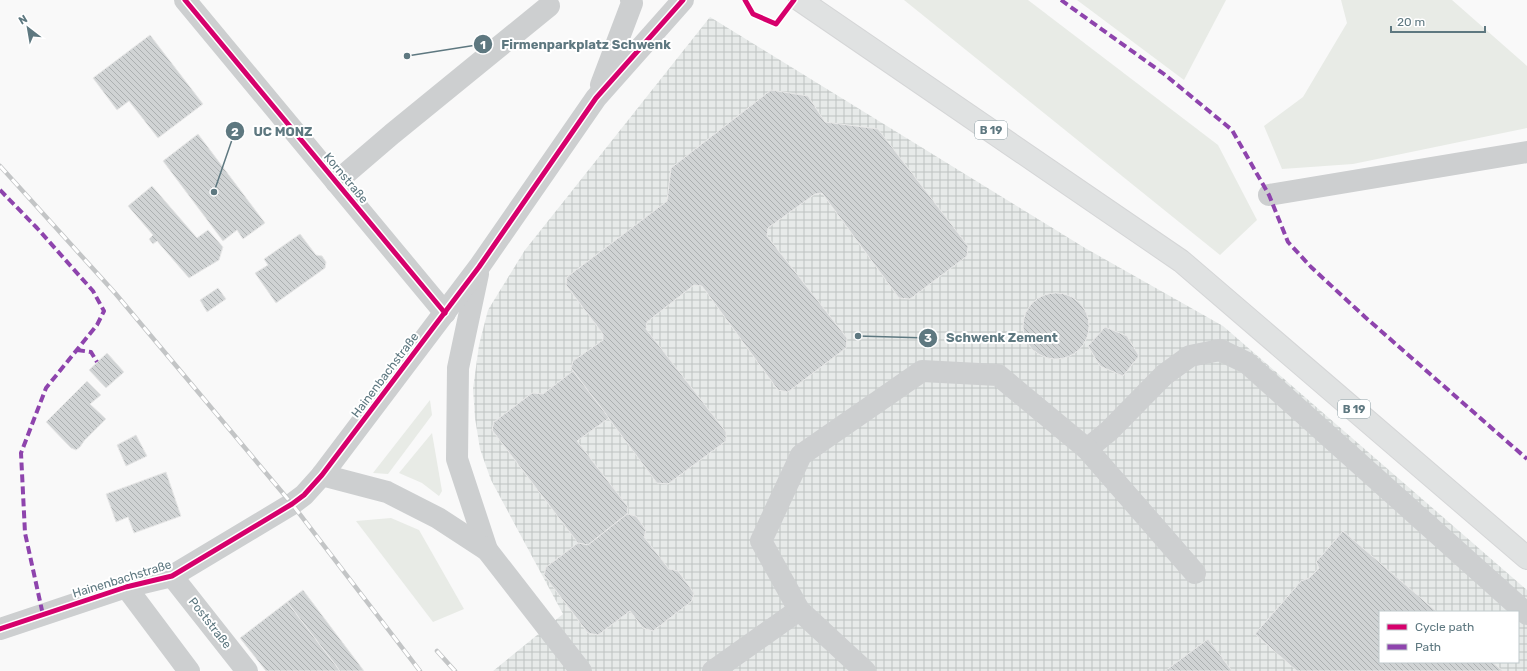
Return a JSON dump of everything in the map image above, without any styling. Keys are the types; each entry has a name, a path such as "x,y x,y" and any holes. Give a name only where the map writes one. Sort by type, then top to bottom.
{"main road":[{"name":"B 19","path":"800,0 1181,261 1527,558"}],"street":[{"name":"Kornstraße","path":"185,0 445,313"},
{"path":"596,98 632,3 631,0"},
{"name":"Hainenbachstraße","path":"0,629 126,587 172,576 292,504 304,495 322,475 479,267 596,98 683,0"},
{"path":"336,182 392,134 549,6"},
{"path":"1269,195 1527,152"},
{"path":"479,267 458,368 457,459 487,550"},
{"path":"1087,449 1109,431 1164,375 1190,356 1220,350 1248,363 1527,614"},
{"path":"865,671 799,610 761,541 801,454 922,371 998,375 1087,449 1195,573"},
{"path":"322,475 388,492 438,518 487,550 581,671"},
{"name":"Poststraße","path":"172,576 247,671"},
{"path":"126,587 189,671"},
{"path":"713,671 799,610"}],"shaded area":[{"path":"904,0 1028,0 1218,145 1257,220 1220,255"},
{"path":"1077,0 1226,0 1184,80"},
{"path":"1341,0 1452,0 1527,66 1527,128 1353,164 1282,169 1264,126 1303,97 1347,23"},
{"path":"710,17 1085,248 1223,326 1527,590 1527,671 493,671 563,614 491,480 480,449 475,418 473,389 479,345 488,310 525,250"},
{"path":"430,400 432,415 388,474 373,473"},
{"path":"432,433 442,491 439,496 422,483 399,473"},
{"path":"391,518 419,530 464,609 433,622 356,521"}],"building":[{"path":"150,35 203,104 158,138 129,101 117,110 93,78"},
{"path":"771,90 808,96 825,122 878,129 968,246 967,256 910,299 899,298 822,193 815,194 768,228 767,236 847,338 846,348 788,392 778,390 702,286 694,285 647,322 646,329 726,432 726,441 668,484 657,483 571,368 573,361 603,340 603,334 566,285 567,277 667,201 671,168"},
{"path":"198,134 265,223 243,239 237,230 223,241 163,161"},
{"path":"152,186 197,238 208,230 223,247 219,260 189,278 157,241 153,244 149,239 153,235 128,206"},
{"path":"300,234 316,255 322,256 326,262 325,268 276,303 255,273 268,265 264,259"},
{"path":"218,288 226,299 207,312 200,300"},
{"path":"1056,293 1069,296 1079,303 1086,313 1089,326 1086,339 1079,349 1069,356 1056,359 1043,356 1033,349 1026,339 1023,326 1026,313 1033,303 1043,296"},
{"path":"1105,327 1127,336 1139,356 1123,376 1100,366 1088,346"},
{"path":"107,353 124,372 106,388 89,370"},
{"path":"573,371 609,418 577,441 628,507 627,514 588,545 578,543 492,430 494,422 532,393 543,394"},
{"path":"87,381 101,395 90,404 106,419 76,450 71,448 46,422"},
{"path":"136,435 147,456 126,466 117,445"},
{"path":"166,472 181,516 134,533 128,517 116,522 106,494"},
{"path":"627,514 636,516 646,530 644,537 669,569 678,571 694,593 692,601 653,631 643,628 630,611 598,635 588,633 544,575 546,567 578,543 588,545"},
{"path":"1343,531 1436,611 1379,611 1379,663 1493,663 1503,671 1297,671 1255,634 1301,581 1309,578 1319,568 1316,562"},
{"path":"303,590 364,671 340,671 287,602"},
{"path":"287,602 340,671 266,671 240,638"},
{"path":"1208,639 1232,671 1165,671"}],"railway":[{"path":"0,166 115,293 292,504 420,671"},
{"path":"437,651 455,671"}],"marked path":[{"path":"1061,0 1164,74 1232,130 1269,195 1288,242 1311,267 1365,317 1527,459"},
{"path":"0,190 37,228 93,291 104,311 97,325 46,388 21,453 25,533 43,615"},
{"path":"77,350 91,352 97,362"}],"cycle path":[{"path":"185,0 445,313"},
{"path":"0,629 126,587 172,576 292,504 304,495 322,475 479,267 596,98 683,0"},
{"path":"745,0 753,14 776,24 794,0"}],"place":[{"name":"Firmenparkplatz Schwenk","path":"407,56"},
{"name":"UC MONZ","path":"214,192"},
{"name":"Schwenk Zement","path":"858,336"}]}
